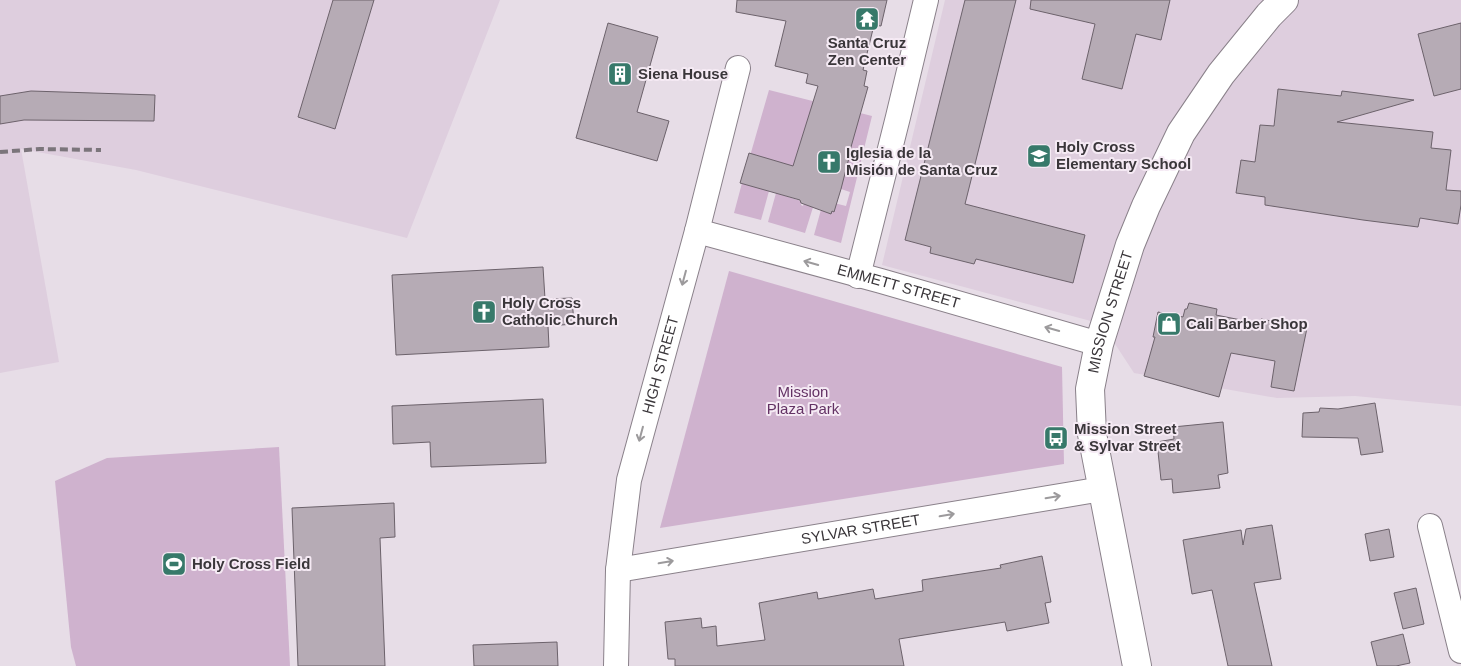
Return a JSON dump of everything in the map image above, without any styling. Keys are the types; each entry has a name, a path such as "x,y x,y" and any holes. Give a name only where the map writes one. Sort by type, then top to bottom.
{"main road":[{"name":"MISSION STREET","path":"1137,666 1092,434 1090,389 1099,344 1130,245 1146,206 1181,133 1220,74 1269,15 1284,0"}],"street":[{"path":"858,276 926,0"},
{"name":"HIGH STREET","path":"616,666 618,570 629,480 697,231 738,68"},
{"name":"EMMETT STREET","path":"697,231 1042,326 1099,344"},
{"name":"SYLVAR STREET","path":"618,570 1102,489"},
{"path":"1430,526 1461,651"}],"shaded area":[{"path":"0,0 500,0 407,238 136,170 21,149 59,362 0,373"},
{"path":"945,0 1461,0 1461,406 1355,396 1277,398 1134,373 1102,324 882,265"}],"green space":[{"path":"769,90 872,116 841,243 814,235 822,206 834,203 846,206 850,192 809,173 750,156"},
{"path":"742,183 769,191 761,220 734,213"},
{"path":"776,193 801,201 803,206 805,201 814,204 805,233 768,222"},
{"name":"Mission Plaza Park","path":"729,271 1062,367 1064,464 660,528"},
{"name":"Holy Cross Field","path":"279,447 290,666 76,666 71,647 55,481 107,458"}],"building":[{"path":"333,0 374,0 335,129 298,117"},
{"path":"737,0 887,0 881,26 874,25 863,70 867,71 864,86 868,87 841,189 834,212 832,211 831,214 801,203 800,200 740,183 749,153 793,166 818,86 806,83 808,74 775,66 786,21 736,12"},
{"path":"965,0 1016,0 965,204 1085,235 1073,283 976,259 974,264 930,253 931,247 905,240"},
{"path":"1031,0 1170,0 1161,40 1136,34 1122,89 1082,79 1095,24 1030,9"},
{"name":"Siena House","path":"608,23 658,37 637,112 669,121 657,161 576,138"},
{"path":"1461,23 1461,89 1434,96 1418,34"},
{"path":"1278,89 1341,96 1342,91 1414,100 1337,122 1433,132 1431,148 1451,150 1446,190 1461,191 1458,224 1420,218 1418,227 1363,220 1265,205 1265,197 1236,193 1241,160 1255,162 1260,125 1274,126"},
{"path":"31,91 155,95 154,121 24,120 0,124 0,96"},
{"name":"Holy Cross Catholic Church","path":"543,267 545,299 572,298 574,324 548,326 549,347 396,355 392,275"},
{"path":"1189,303 1217,309 1216,315 1261,324 1261,319 1307,328 1294,391 1271,387 1275,361 1231,353 1219,397 1144,376 1155,337 1153,337 1158,312 1183,317"},
{"path":"543,399 546,463 431,467 430,442 393,444 392,406"},
{"path":"1375,403 1383,452 1361,455 1358,438 1302,437 1303,413 1319,412 1320,408 1338,409"},
{"path":"1223,422 1228,473 1218,475 1220,488 1173,493 1172,479 1161,480 1157,442 1174,439 1173,427"},
{"path":"394,503 395,537 380,538 385,666 298,666 292,508"},
{"path":"1272,525 1281,579 1254,583 1272,666 1228,666 1212,590 1192,594 1183,540 1241,530 1243,545 1246,529"},
{"path":"1389,529 1394,557 1370,561 1365,534"},
{"path":"1042,556 1051,602 1045,603 1049,623 1007,631 1005,622 899,639 904,666 675,666 675,659 668,659 665,622 701,618 702,628 716,626 717,646 765,640 759,603 817,592 818,599 873,589 875,599 923,591 922,580 1001,568 1000,565"},
{"path":"1416,588 1424,624 1403,629 1394,593"},
{"path":"1403,634 1410,663 1396,666 1377,666 1371,642"},
{"path":"557,642 558,666 474,666 473,645"}],"railway":[{"path":"0,152 40,149 101,150"}],"place":[{"name":"Santa Cruz Zen Center","path":"867,19"},
{"name":"Siena House","path":"620,74"},
{"name":"Holy Cross Elementary School","path":"1039,156"},
{"name":"Iglesia de la Misión de Santa Cruz","path":"829,162"},
{"name":"Holy Cross Catholic Church","path":"484,312"},
{"name":"Cali Barber Shop","path":"1169,324"},
{"name":"Mission Street & Sylvar Street","path":"1056,438"},
{"name":"Holy Cross Field","path":"174,564"}]}
